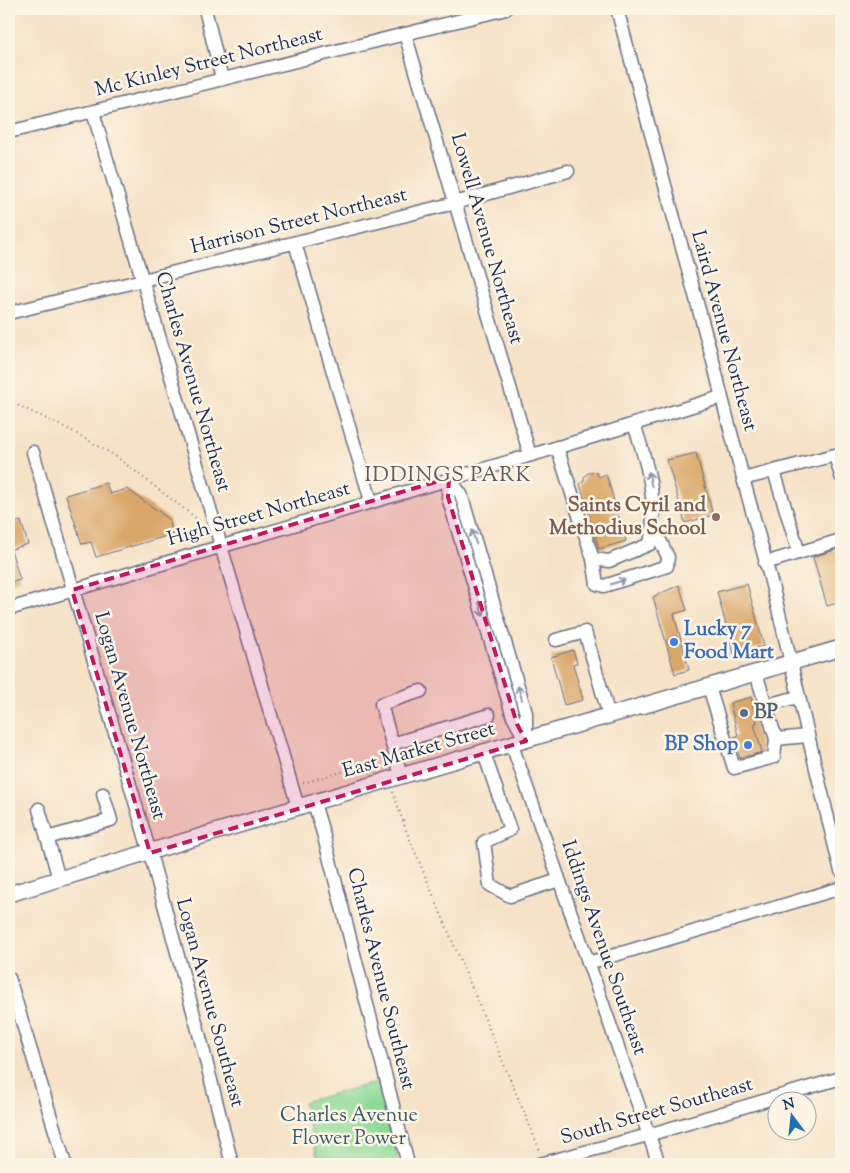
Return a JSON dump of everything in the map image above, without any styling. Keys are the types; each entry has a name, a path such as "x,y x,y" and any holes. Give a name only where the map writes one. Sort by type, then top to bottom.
{"main road":[{"name":"East Market Street","path":"9,894 394,778 841,648"}],"street":[{"path":"205,9 222,79"},
{"name":"Mc Kinley Street Northeast","path":"9,132 506,9"},
{"name":"Laird Avenue Northeast","path":"617,9 766,563 841,871"},
{"name":"Lowell Avenue Northeast","path":"405,34 530,455"},
{"name":"Charles Avenue Northeast","path":"93,112 298,807"},
{"name":"Harrison Street Northeast","path":"9,313 455,203 568,171"},
{"path":"295,243 371,501"},
{"name":"High Street Northeast","path":"9,609 721,397"},
{"path":"593,559 609,561 650,544 654,528 653,495 645,457 634,424"},
{"path":"557,447 593,559 597,584 604,586 667,566 668,557 654,528"},
{"name":"Logan Avenue Northeast","path":"33,452 150,852"},
{"path":"743,479 835,455 841,476"},
{"path":"774,471 799,553"},
{"name":"Iddings Avenue Southeast","path":"449,478 461,494 526,713 519,743 559,880 658,1164"},
{"path":"766,563 841,540"},
{"path":"556,640 585,632 609,716"},
{"path":"709,687 734,768 774,757 776,739 756,673"},
{"path":"394,778 392,744 381,704 421,690"},
{"path":"766,705 798,697"},
{"path":"392,744 490,715"},
{"path":"776,739 807,736"},
{"path":"484,752 510,830 484,842 490,885 510,896 559,880"},
{"path":"47,838 111,820 104,794"},
{"name":"Charles Avenue Southeast","path":"314,802 408,1164"},
{"path":"39,809 59,879"},
{"name":"Logan Avenue Southeast","path":"150,852 232,1164"},
{"path":"588,963 841,888"},
{"path":"9,978 65,1164"},
{"name":"South Street Southeast","path":"541,1160 648,1135 841,1078"}],"path":[{"path":"9,401 70,430 114,455 216,533"},
{"path":"303,783 379,761 394,778 406,830 541,1160"}],"highlighted area":[{"path":"449,478 448,497 517,724 526,741 150,853 72,590"}],"green space":[{"name":"Charles Avenue Flower Power","path":"378,1082 399,1164 319,1164 303,1102"}],"building":[{"path":"696,453 713,515 685,523 667,460"},
{"path":"596,472 599,477 606,474 626,541 599,549 580,484 588,473"},
{"path":"106,483 110,494 127,489 169,519 173,534 96,557 91,542 82,544 66,495"},
{"path":"21,521 28,544 9,550 9,524"},
{"path":"841,548 841,602 827,606 813,557"},
{"path":"9,550 11,550 20,580 9,583"},
{"path":"747,584 764,646 734,654 717,592"},
{"name":"Lucky 7 Food Mart","path":"679,585 687,610 674,614 689,670 675,674 653,597"},
{"path":"573,650 577,663 573,664 583,700 564,705 551,657"},
{"path":"751,697 757,723 754,724 762,752 740,758 733,737 738,736 730,703"}],"place":[{"name":"Saints Cyril and Methodius School","path":"716,517"},
{"name":"Lucky 7 Food Mart","path":"674,642"},
{"name":"BP","path":"744,713"},
{"name":"BP Shop","path":"748,745"}],"district":[{"name":"IDDINGS PARK","path":"448,476"}]}
